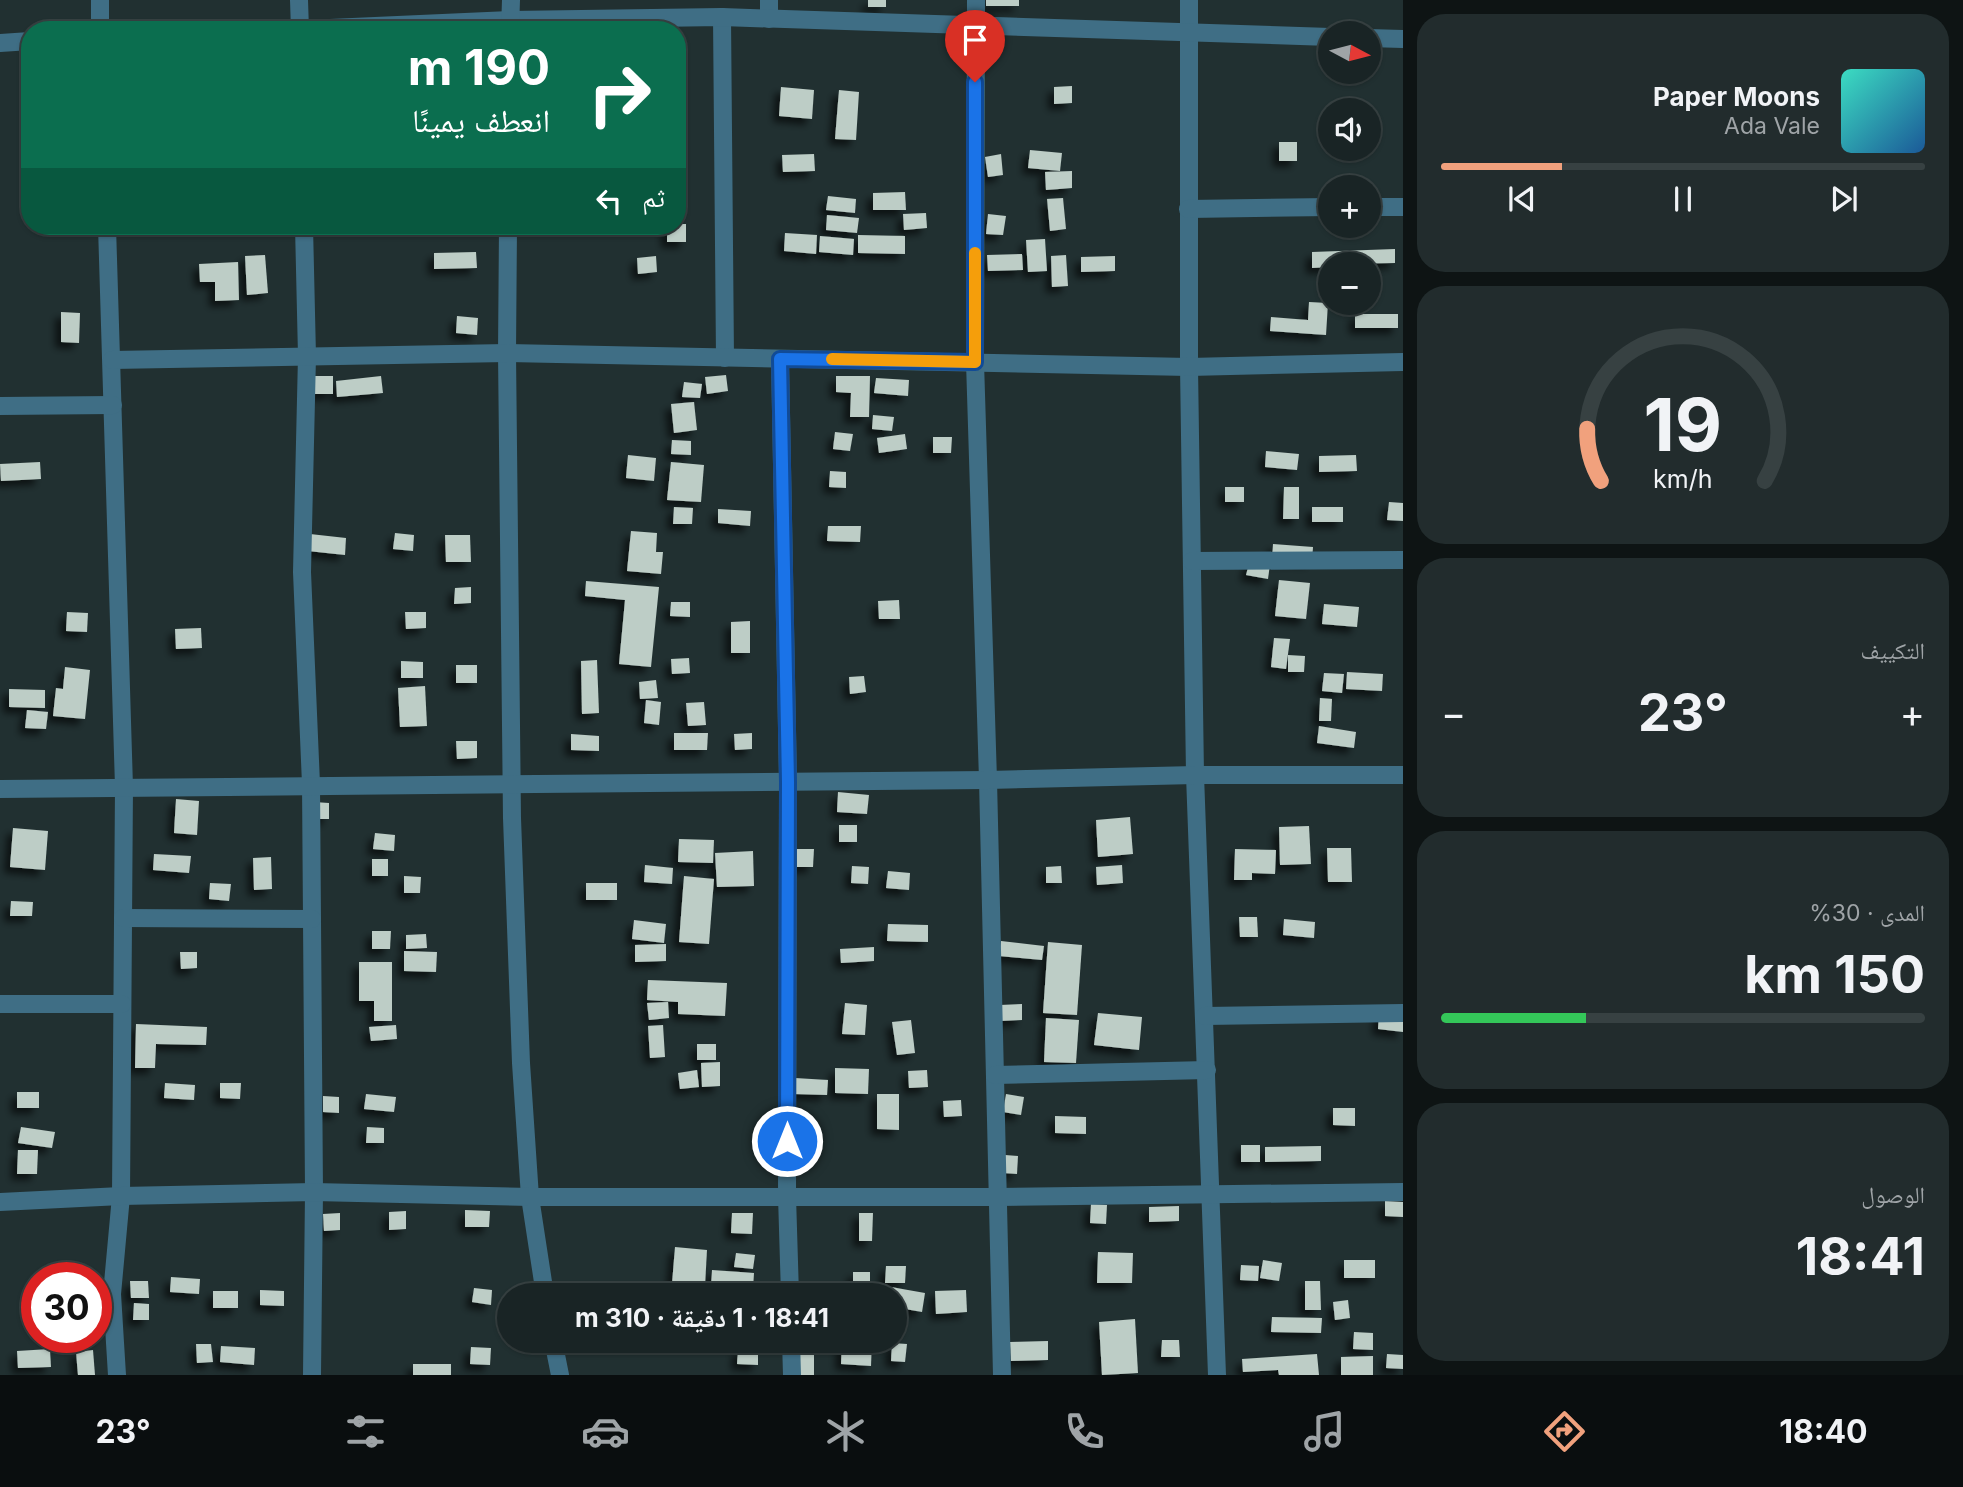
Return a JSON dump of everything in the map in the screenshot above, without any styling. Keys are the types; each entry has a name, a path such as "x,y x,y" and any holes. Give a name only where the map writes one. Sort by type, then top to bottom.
{"street":[{"path":"100,0 100,21"},
{"path":"299,0 300,21"},
{"path":"510,21 511,0"},
{"path":"769,0 769,19"},
{"path":"976,0 975,362 1002,1375"},
{"path":"1189,0 1189,367 1195,775 1217,1375"},
{"path":"548,21 662,9 722,17 769,19 1318,37"},
{"path":"722,17 725,358"},
{"path":"1381,38 1403,39"},
{"path":"0,43 21,42"},
{"path":"1381,207 1403,206"},
{"path":"1188,209 1318,207"},
{"path":"107,235 124,787 121,1196 112,1294 117,1375"},
{"path":"304,235 307,356 302,572 311,784 314,1192 312,1375"},
{"path":"508,235 511,784 521,1063 530,1197 543,1283"},
{"path":"112,360 507,353 1189,367 1403,362"},
{"path":"780,359 788,782 787,1196 790,1283"},
{"path":"0,406 113,405"},
{"path":"1192,561 1403,560"},
{"path":"0,789 1403,775"},
{"path":"123,918 312,919"},
{"path":"0,1004 122,1004"},
{"path":"1205,1016 1403,1013"},
{"path":"995,1075 1207,1070"},
{"path":"0,1202 121,1196 314,1192 530,1197 998,1197 1403,1192"},
{"path":"556,1353 560,1375"},
{"path":"791,1353 792,1375"}],"building":[{"path":"868,0 886,0 886,7 868,7"},
{"path":"986,0 1019,0 1019,6 986,6"},
{"path":"1072,86 1072,103 1054,104 1054,87"},
{"path":"781,87 814,90 812,119 779,116"},
{"path":"839,90 859,92 856,140 835,139"},
{"path":"1279,142 1297,142 1297,161 1279,161"},
{"path":"1030,150 1062,153 1060,171 1028,168"},
{"path":"814,154 815,171 783,172 782,155"},
{"path":"1001,154 1003,175 988,177 985,157"},
{"path":"1072,171 1072,188 1046,190 1045,172"},
{"path":"905,192 906,210 873,210 873,193"},
{"path":"828,196 856,199 855,213 826,210"},
{"path":"1063,198 1066,229 1050,231 1047,199"},
{"path":"926,213 927,228 904,230 903,214"},
{"path":"988,214 1006,216 1003,235 986,234"},
{"path":"827,215 859,218 857,233 826,230"},
{"path":"785,233 817,235 816,254 784,251"},
{"path":"667,235 686,235 686,242 667,242"},
{"path":"858,235 905,236 905,254 858,253"},
{"path":"820,236 854,239 853,255 819,252"},
{"path":"1045,239 1047,271 1028,272 1026,240"},
{"path":"1395,249 1395,263 1381,263 1381,252 1318,252 1318,268 1312,268 1312,252"},
{"path":"476,252 477,268 434,269 434,253"},
{"path":"1022,254 1023,270 988,271 987,255"},
{"path":"265,255 268,293 247,295 245,256"},
{"path":"1066,255 1068,286 1052,287 1051,256"},
{"path":"656,256 657,272 638,274 637,258"},
{"path":"1115,256 1115,271 1081,272 1081,257"},
{"path":"238,262 239,300 215,301 215,282 200,282 199,264"},
{"path":"1309,302 1318,302 1318,315 1327,315 1326,335 1270,331 1271,317 1308,320"},
{"path":"61,312 80,313 79,343 61,342"},
{"path":"1398,314 1398,328 1355,328 1355,315"},
{"path":"457,316 478,318 477,335 456,333"},
{"path":"726,375 728,391 707,394 705,377"},
{"path":"314,376 333,376 333,394 314,394"},
{"path":"381,376 383,393 337,397 336,381"},
{"path":"836,376 870,376 869,417 850,417 851,393 836,392"},
{"path":"876,378 909,380 908,396 874,393"},
{"path":"684,382 702,384 700,398 682,397"},
{"path":"694,402 697,430 674,433 671,404"},
{"path":"873,415 894,417 892,431 872,429"},
{"path":"835,432 853,434 850,451 833,449"},
{"path":"905,434 907,449 879,453 877,438"},
{"path":"933,437 952,437 951,453 933,453"},
{"path":"672,440 691,441 691,455 671,454"},
{"path":"1266,451 1299,454 1297,470 1265,467"},
{"path":"628,455 656,458 654,481 626,478"},
{"path":"1356,455 1357,471 1319,472 1319,456"},
{"path":"40,462 41,479 1,481 0,464"},
{"path":"671,462 704,465 701,502 667,500"},
{"path":"830,471 846,472 846,488 829,487"},
{"path":"1225,487 1244,487 1244,502 1225,502"},
{"path":"1284,487 1299,487 1299,519 1283,519"},
{"path":"1389,502 1403,503 1403,521 1387,520"},
{"path":"674,507 693,508 692,524 673,524"},
{"path":"1312,507 1343,507 1343,522 1312,522"},
{"path":"718,509 751,511 750,526 718,523"},
{"path":"828,526 861,526 860,542 827,541"},
{"path":"631,531 657,533 656,552 663,552 661,574 627,571"},
{"path":"395,533 414,535 413,551 393,549"},
{"path":"310,534 346,538 345,555 308,551"},
{"path":"445,535 470,535 471,562 446,562"},
{"path":"1273,544 1313,547 1312,561 1272,559"},
{"path":"1250,560 1270,564 1268,579 1246,575"},
{"path":"1279,580 1310,583 1306,619 1275,616"},
{"path":"586,581 659,587 651,667 619,664 625,600 585,596"},
{"path":"471,587 471,603 454,604 455,588"},
{"path":"899,600 900,619 879,619 878,601"},
{"path":"671,602 690,602 690,617 670,616"},
{"path":"1324,604 1359,607 1357,627 1322,624"},
{"path":"67,612 88,613 87,632 66,631"},
{"path":"405,612 426,612 426,628 406,629"},
{"path":"750,621 750,653 731,653 731,622"},
{"path":"201,628 202,648 176,649 175,629"},
{"path":"1274,638 1290,639 1286,669 1271,667"},
{"path":"1288,655 1305,656 1304,672 1288,672"},
{"path":"689,658 690,673 672,674 671,659"},
{"path":"597,660 599,713 582,714 581,661"},
{"path":"401,661 423,662 423,678 401,678"},
{"path":"456,665 477,665 477,683 456,683"},
{"path":"65,667 90,670 85,719 53,716 56,688 63,689"},
{"path":"1347,672 1383,674 1382,691 1346,689"},
{"path":"1324,673 1344,674 1342,693 1322,691"},
{"path":"864,676 866,692 850,694 849,677"},
{"path":"656,680 658,698 640,699 639,682"},
{"path":"425,686 427,726 400,727 398,688"},
{"path":"9,689 45,690 45,708 9,707"},
{"path":"1320,698 1332,699 1331,721 1319,721"},
{"path":"646,700 661,702 659,725 644,723"},
{"path":"704,702 706,725 688,726 686,703"},
{"path":"27,710 48,712 46,729 25,728"},
{"path":"1319,726 1356,732 1354,748 1317,743"},
{"path":"674,733 708,733 707,750 674,750"},
{"path":"752,733 752,749 735,750 734,734"},
{"path":"571,734 599,736 599,751 571,750"},
{"path":"456,741 477,741 477,758 457,759"},
{"path":"838,792 869,795 867,814 837,812"},
{"path":"176,799 199,801 197,835 174,833"},
{"path":"314,802 329,803 329,819 314,819"},
{"path":"1130,817 1133,854 1098,857 1096,820"},
{"path":"839,825 857,825 857,842 839,842"},
{"path":"1309,826 1311,864 1280,865 1279,827"},
{"path":"13,828 48,831 45,870 10,867"},
{"path":"375,833 395,835 394,851 373,849"},
{"path":"679,839 714,840 713,863 678,862"},
{"path":"1327,848 1351,848 1352,882 1328,882"},
{"path":"797,849 814,849 813,867 797,867"},
{"path":"1235,849 1276,850 1275,874 1252,873 1252,880 1234,880"},
{"path":"753,851 754,886 717,887 715,853"},
{"path":"154,854 191,856 189,873 153,870"},
{"path":"271,857 272,889 254,890 253,858"},
{"path":"372,859 388,859 388,876 372,876"},
{"path":"645,865 673,868 672,884 644,882"},
{"path":"1122,865 1123,883 1097,885 1096,867"},
{"path":"852,866 869,867 868,884 851,883"},
{"path":"1061,866 1062,883 1046,883 1046,867"},
{"path":"888,871 910,873 909,890 886,888"},
{"path":"404,876 421,877 420,893 404,893"},
{"path":"684,876 714,879 709,944 679,942"},
{"path":"210,883 231,884 229,901 209,899"},
{"path":"586,883 617,883 617,900 586,900"},
{"path":"11,901 33,902 32,916 10,916"},
{"path":"1239,917 1257,917 1258,937 1240,937"},
{"path":"1284,919 1315,922 1314,938 1283,935"},
{"path":"634,920 666,924 664,943 632,939"},
{"path":"888,924 928,925 928,942 887,941"},
{"path":"372,931 391,931 390,949 372,949"},
{"path":"426,934 427,948 406,949 406,935"},
{"path":"1001,941 1044,946 1042,960 999,956"},
{"path":"1048,942 1082,945 1077,1015 1043,1013"},
{"path":"666,944 666,961 635,962 635,945"},
{"path":"874,947 874,961 841,963 840,949"},
{"path":"404,951 437,952 436,972 404,971"},
{"path":"180,952 197,952 197,968 181,969"},
{"path":"359,962 392,962 392,1021 374,1021 374,1001 359,1001"},
{"path":"648,980 727,983 725,1016 678,1014 678,1002 647,1000"},
{"path":"668,1002 669,1018 649,1020 647,1003"},
{"path":"845,1003 867,1005 865,1035 842,1034"},
{"path":"1022,1004 1022,1020 1000,1021 1000,1005"},
{"path":"1379,1012 1403,1014 1403,1032 1378,1029"},
{"path":"1098,1013 1142,1017 1139,1050 1094,1045"},
{"path":"1046,1018 1079,1020 1076,1063 1044,1062"},
{"path":"911,1020 915,1053 897,1055 892,1022"},
{"path":"136,1024 207,1027 206,1045 156,1044 155,1068 135,1068"},
{"path":"396,1025 397,1039 371,1041 369,1027"},
{"path":"663,1025 665,1057 650,1058 648,1026"},
{"path":"697,1044 716,1044 716,1060 697,1060"},
{"path":"720,1062 720,1086 702,1087 701,1063"},
{"path":"835,1068 869,1069 868,1094 835,1093"},
{"path":"697,1070 699,1087 680,1089 678,1073"},
{"path":"927,1070 928,1087 909,1088 908,1071"},
{"path":"795,1078 828,1080 827,1095 794,1094"},
{"path":"165,1083 195,1085 194,1100 164,1098"},
{"path":"220,1083 241,1083 240,1099 220,1098"},
{"path":"17,1092 39,1092 39,1108 17,1108"},
{"path":"366,1094 396,1097 394,1112 364,1109"},
{"path":"877,1094 899,1094 899,1130 877,1129"},
{"path":"1006,1094 1024,1097 1021,1115 1003,1112"},
{"path":"323,1096 339,1097 339,1113 323,1112"},
{"path":"961,1100 962,1116 944,1117 943,1101"},
{"path":"1333,1108 1355,1108 1355,1126 1333,1125"},
{"path":"1055,1116 1086,1117 1086,1134 1055,1133"},
{"path":"21,1127 55,1132 52,1148 18,1143"},
{"path":"367,1127 384,1128 384,1143 366,1143"},
{"path":"1241,1145 1260,1145 1260,1162 1241,1162"},
{"path":"1321,1146 1321,1161 1265,1162 1265,1147"},
{"path":"18,1150 38,1150 37,1174 17,1174"},
{"path":"1005,1155 1018,1156 1017,1174 1003,1173"},
{"path":"1385,1201 1403,1202 1403,1217 1385,1216"},
{"path":"1091,1204 1107,1205 1106,1224 1090,1223"},
{"path":"1179,1206 1179,1221 1149,1222 1149,1207"},
{"path":"465,1210 490,1211 489,1227 465,1227"},
{"path":"406,1211 406,1229 389,1230 389,1212"},
{"path":"340,1213 340,1230 324,1231 323,1214"},
{"path":"732,1213 753,1213 752,1234 731,1233"},
{"path":"859,1213 873,1213 872,1241 859,1241"},
{"path":"675,1247 707,1250 705,1283 672,1283"},
{"path":"1098,1252 1133,1253 1132,1283 1097,1283"},
{"path":"736,1253 755,1255 753,1269 734,1267"},
{"path":"1263,1260 1282,1263 1279,1281 1260,1278"},
{"path":"1344,1260 1375,1260 1375,1278 1344,1278"},
{"path":"1241,1265 1259,1266 1258,1281 1240,1280"},
{"path":"886,1266 906,1266 905,1283 885,1283"},
{"path":"712,1270 754,1273 753,1283 711,1283"},
{"path":"853,1272 870,1272 870,1283 853,1283"},
{"path":"171,1277 200,1279 199,1294 170,1292"},
{"path":"130,1281 148,1281 149,1298 131,1298"},
{"path":"1305,1281 1320,1281 1321,1310 1305,1310"},
{"path":"474,1288 492,1290 491,1305 472,1302"},
{"path":"260,1290 284,1291 284,1306 260,1305"},
{"path":"907,1290 925,1293 922,1312 907,1309"},
{"path":"966,1290 967,1312 936,1314 935,1291"},
{"path":"213,1291 238,1291 238,1308 213,1308"},
{"path":"1348,1300 1350,1318 1335,1320 1333,1302"},
{"path":"134,1303 149,1304 149,1320 133,1320"},
{"path":"1272,1317 1322,1318 1321,1333 1271,1332"},
{"path":"1135,1319 1138,1373 1102,1375 1099,1322"},
{"path":"1354,1332 1373,1333 1373,1350 1353,1349"},
{"path":"1162,1340 1179,1340 1180,1357 1161,1357"},
{"path":"1048,1341 1048,1360 1011,1361 1010,1342"},
{"path":"196,1344 211,1344 213,1362 197,1363"},
{"path":"221,1346 255,1348 254,1365 220,1362"},
{"path":"471,1347 491,1348 490,1365 470,1364"},
{"path":"17,1351 50,1353 51,1367 18,1368"},
{"path":"76,1353 93,1353 95,1375 78,1375"},
{"path":"738,1353 758,1353 758,1365 737,1364"},
{"path":"798,1353 814,1353 814,1375 798,1375"},
{"path":"841,1353 872,1353 871,1366 841,1364"},
{"path":"891,1353 906,1353 905,1362 891,1361"},
{"path":"1317,1354 1319,1375 1279,1375 1278,1370 1243,1372 1242,1359"},
{"path":"1387,1354 1403,1355 1403,1369 1386,1368"},
{"path":"1373,1356 1373,1375 1341,1375 1341,1357"},
{"path":"413,1364 451,1364 451,1375 413,1375"}],"slow traffic":[{"path":"832,359 975,362 975,253"}],"route":[{"path":"787,1141 788,782 780,359 975,362 975,82"}]}
